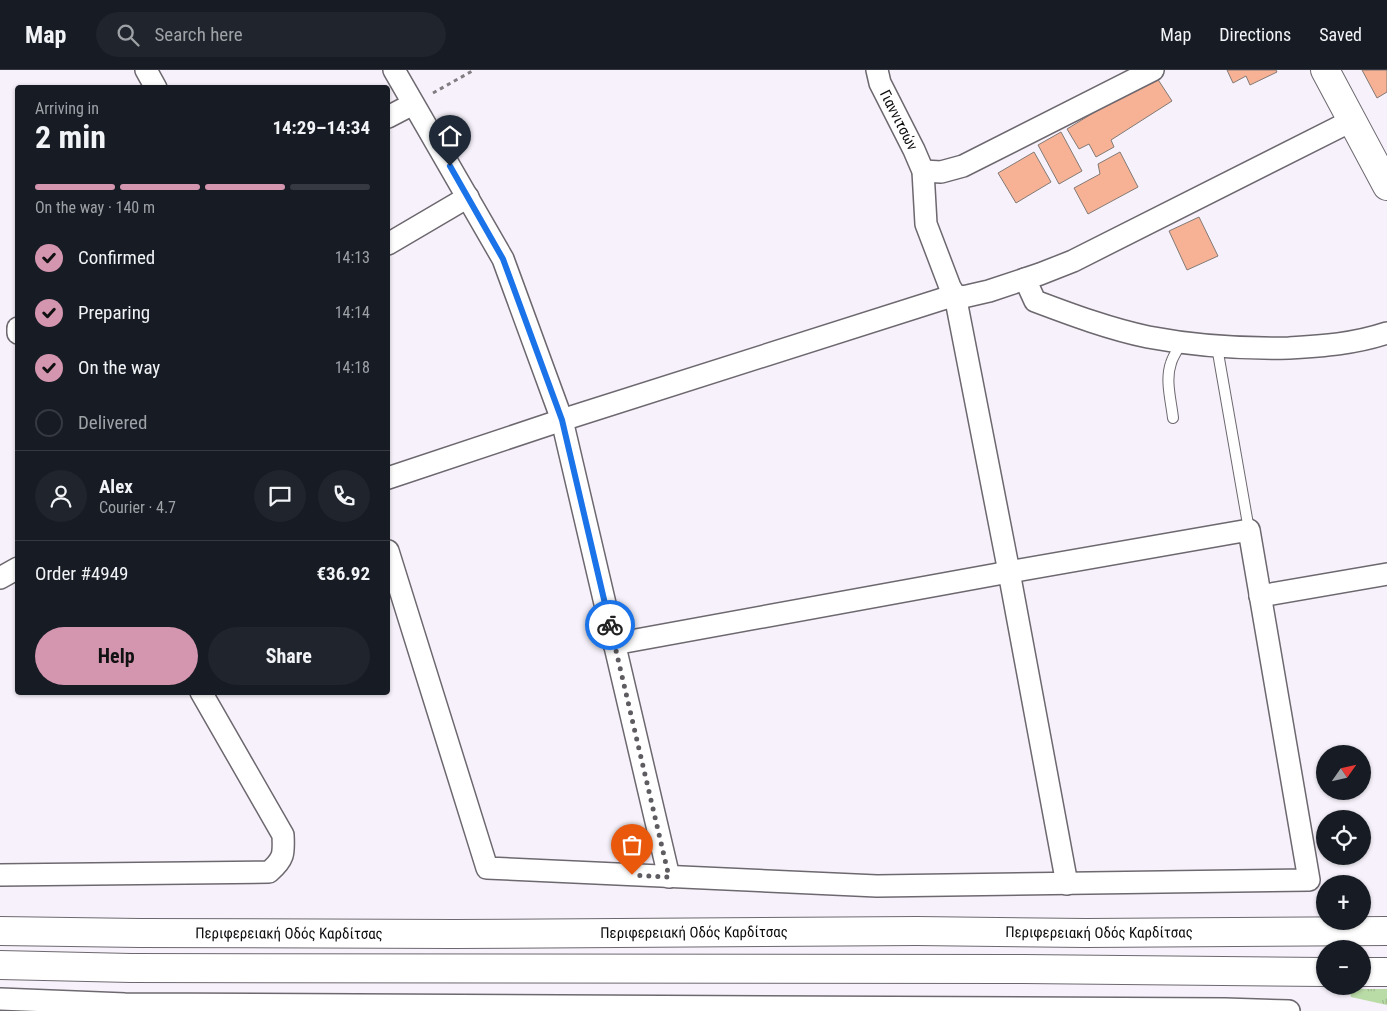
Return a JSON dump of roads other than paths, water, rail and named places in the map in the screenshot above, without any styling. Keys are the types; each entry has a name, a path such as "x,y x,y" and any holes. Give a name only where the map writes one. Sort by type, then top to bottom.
{"main road":[{"path":"1325,70 1387,186"},
{"name":"Περιφερειακή Οδός Καρδίτσας","path":"0,931 435,934 907,931 1096,933 1387,931"},
{"path":"0,965 131,968 1023,968 1316,972"},
{"path":"1371,972 1387,972"}],"street":[{"path":"146,70 154,85"},
{"path":"394,70 503,259 562,420 669,877"},
{"name":"Γιαννιτσών","path":"877,70 880,83 914,150 922,171 926,224 954,295 1009,572 1067,884"},
{"path":"922,171 941,172 963,166 1154,70"},
{"path":"390,116 413,104"},
{"path":"390,477 562,420 954,295 963,297 989,291 1061,267 1351,121"},
{"path":"390,243 468,197"},
{"path":"1025,279 1035,301 1080,318 1118,329 1182,342 1217,347 1329,346 1356,342 1387,333"},
{"path":"390,557 487,868 877,886 1309,880 1248,530 614,644"},
{"path":"0,578 15,570"},
{"path":"1260,596 1387,574"},
{"path":"0,875 269,872 281,862 284,849 283,835 203,695"},
{"path":"0,998 125,1007 1206,1009 1288,1011"}],"lane":[{"path":"1174,418 1169,386 1169,371 1171,361 1182,342"},
{"path":"1217,347 1248,530"}]}
